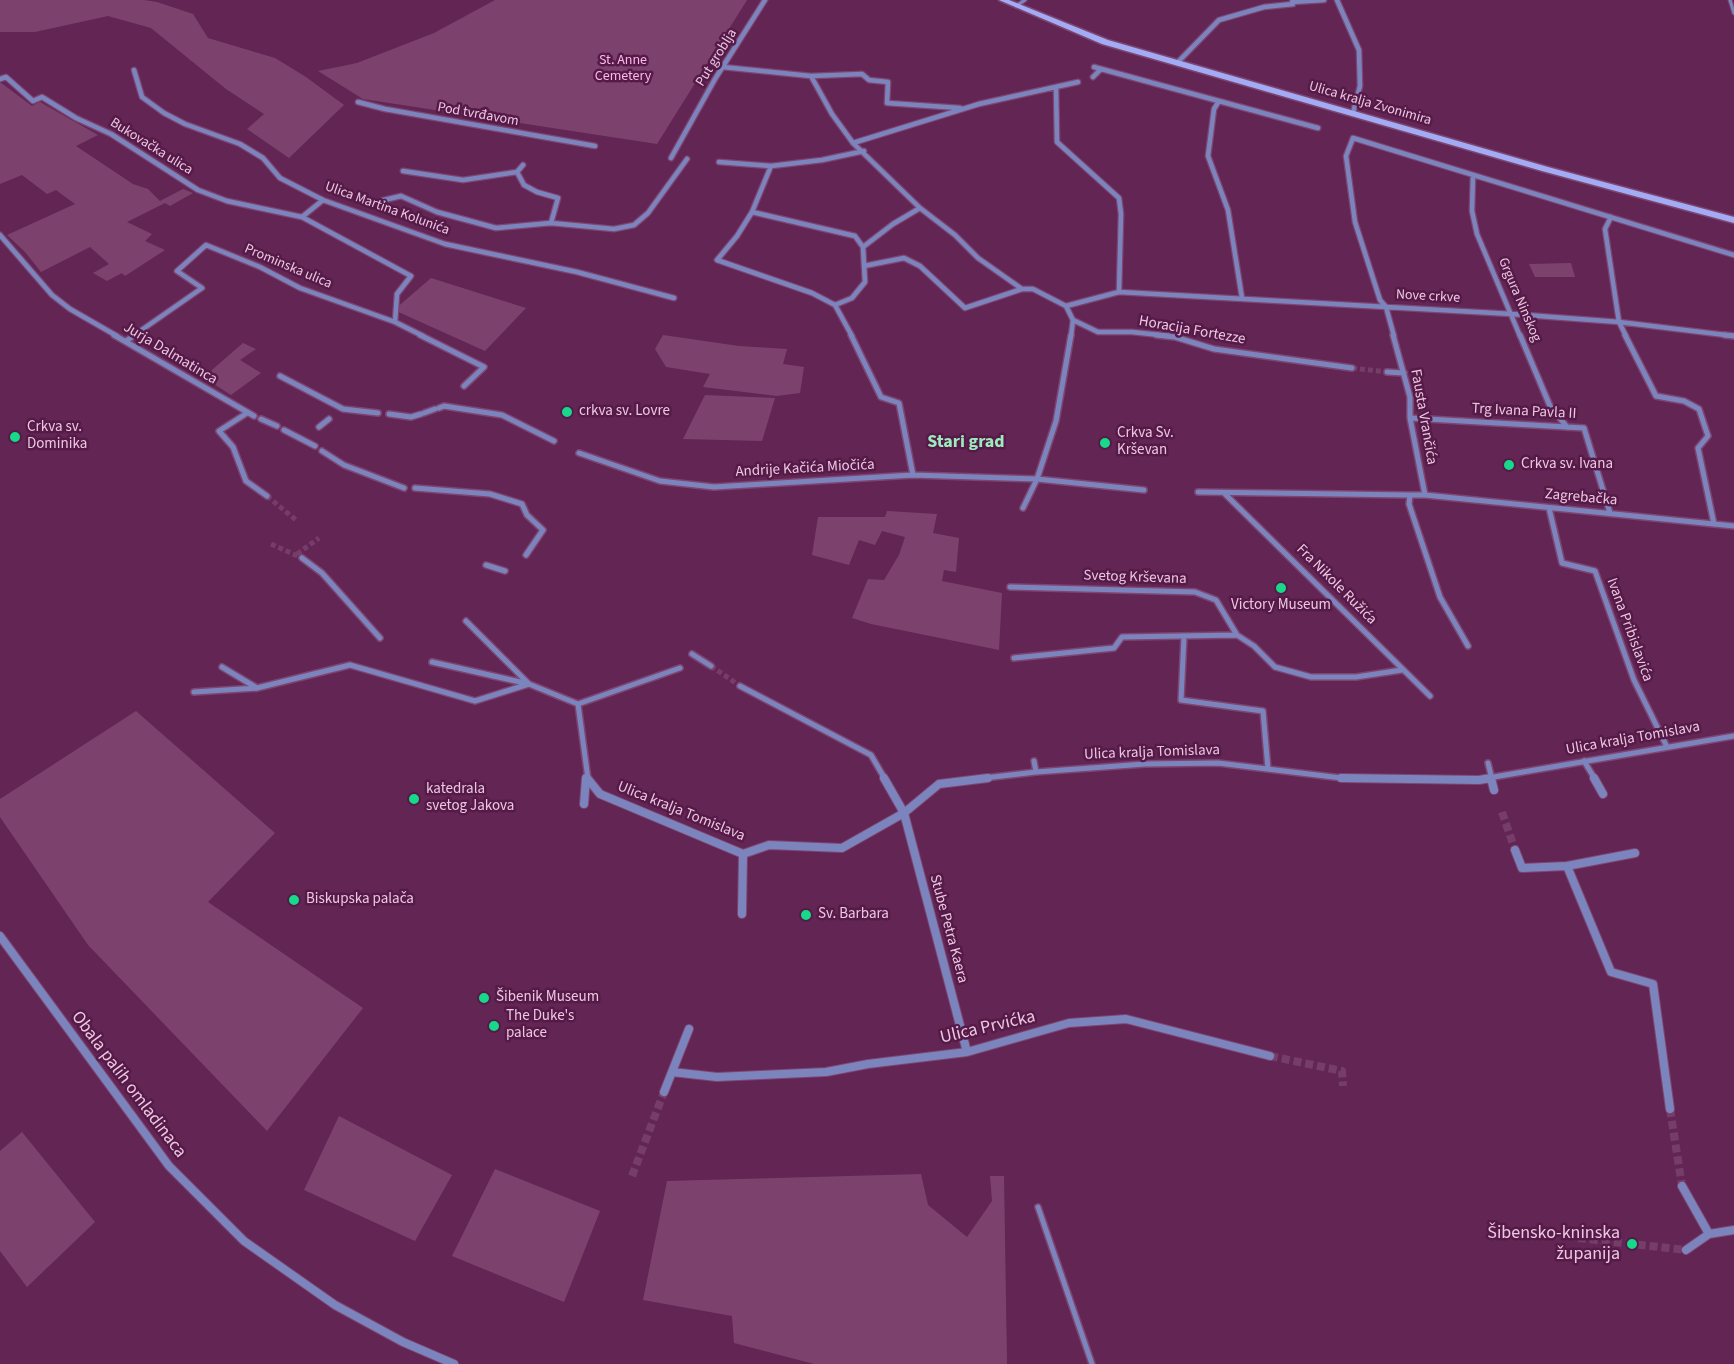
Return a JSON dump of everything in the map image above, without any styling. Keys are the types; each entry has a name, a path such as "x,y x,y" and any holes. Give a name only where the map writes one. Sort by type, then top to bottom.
{"main road":[{"name":"Ulica kralja Zvonimira","path":"1003,0 1105,42 1545,169 1734,220"}],"street":[{"name":"Put groblja","path":"671,158 723,67 765,0"},
{"path":"1177,63 1219,20 1264,6 1324,0"},
{"path":"1337,0 1359,51 1360,86 1353,113"},
{"path":"723,67 812,76 862,74 869,80 888,82 887,103 966,108"},
{"path":"1094,67 1318,128"},
{"path":"1093,77 1101,69"},
{"name":"Ulica Martina Kolunića","path":"134,70 142,97 164,113 184,124 240,144 263,158 280,178 322,200 445,244 577,272 674,298"},
{"path":"812,76 831,114 854,143 892,182 920,208 955,235 978,258 1022,289"},
{"name":"Bukovačka ulica","path":"0,79 6,77 33,100 42,97 111,134 198,190 227,201 302,217 411,276 397,294 395,322"},
{"path":"854,143 966,108 1078,82"},
{"path":"1056,87 1057,142 1119,198 1121,214 1119,292"},
{"path":"1219,101 1212,118 1208,156 1228,210 1242,298"},
{"name":"Pod tvrđavom","path":"358,102 385,110 595,146"},
{"name":"Fausta Vrančića","path":"1425,495 1410,418 1410,398 1386,307 1380,300 1355,222 1346,156 1353,138 1473,175"},
{"path":"719,162 771,166 822,160 864,151"},
{"path":"380,201 401,196 437,212 496,228 551,223 614,229 634,225 648,213 687,159"},
{"path":"403,171 463,180 516,172 523,165"},
{"path":"771,166 752,212 737,236 717,260 813,293 835,305 881,397 899,404 913,475"},
{"path":"516,172 524,184 537,192 558,198 551,223"},
{"path":"1473,175 1734,255"},
{"name":"Grgura Ninskog","path":"1473,175 1472,211 1477,234 1550,406 1567,427"},
{"path":"302,217 322,200"},
{"path":"864,247 893,224 920,208"},
{"path":"752,212 855,236 864,247 865,282 852,298 835,305"},
{"path":"1611,217 1605,229 1619,322 1656,396 1684,400 1699,409 1708,436 1698,448 1714,524"},
{"name":"Jurja Dalmatinca","path":"0,235 52,295 70,309 247,413 277,426"},
{"name":"Prominska ulica","path":"126,341 202,288 177,271 206,245 260,267 300,288 395,322 483,367 464,386"},
{"path":"864,266 904,258 920,266 965,308 1022,289 1034,289 1066,306 1073,320 1068,362 1056,421 1037,479 1023,508"},
{"name":"Nove crkve","path":"1066,306 1119,292 1512,314 1619,322 1734,336"},
{"name":"Horacija Fortezze","path":"1073,320 1098,332 1132,332 1175,337 1214,349 1352,368"},
{"path":"1387,372 1404,373"},
{"path":"280,376 343,409 378,413"},
{"path":"389,414 411,417 444,406 502,416 554,441"},
{"path":"247,413 219,431 233,447 246,481 267,496"},
{"name":"Trg Ivana Pavla II","path":"1410,418 1584,428 1610,513"},
{"path":"318,427 329,419"},
{"path":"284,430 315,446"},
{"path":"322,451 344,465 404,488"},
{"name":"Andrije Kačića Miočića","path":"579,453 660,481 714,487 913,475 1037,479 1144,490"},
{"path":"415,488 490,494 522,504 527,515 543,530 526,555"},
{"path":"1198,492 1425,495"},
{"name":"Fra Nikole Ružića","path":"1224,493 1430,696"},
{"path":"1410,495 1409,504 1440,597 1468,646"},
{"name":"Zagrebačka","path":"1425,495 1734,526"},
{"name":"Ivana Pribislavića","path":"1549,508 1562,564 1595,571 1634,680 1667,747"},
{"path":"302,558 322,573 380,638"},
{"path":"486,565 505,571"},
{"name":"Svetog Krševana","path":"1010,587 1195,592 1216,600 1237,635 1254,646 1275,667 1311,677 1356,677 1402,670"},
{"path":"466,621 529,684"},
{"path":"1014,658 1114,648 1122,637 1237,635"},
{"path":"1184,637 1181,700 1263,711 1268,769"},
{"path":"692,654 711,666"},
{"path":"432,662 529,684 578,704 680,668"},
{"path":"194,692 257,688 350,665 475,701 529,684"},
{"path":"222,667 257,688"},
{"name":"Stube Petra Kaera","path":"740,686 871,755 904,813 967,1052"},
{"path":"578,704 586,777 584,804"},
{"name":"Ulica kralja Tomislava","path":"586,777 600,794 743,854 769,845 842,848 904,813 939,784 1036,772 1145,764 1218,763 1350,779 1490,778 1734,736"},
{"path":"1034,761 1036,772"},
{"path":"1584,762 1603,794"},
{"path":"1488,763 1494,790"},
{"path":"1515,849 1522,868 1567,866 1635,853"},
{"path":"742,914 743,854"},
{"path":"1567,866 1611,972 1653,984 1670,1108"},
{"name":"Obala palih omladinaca","path":"0,936 169,1166 244,1241 335,1305 403,1342 454,1364"},
{"name":"Ulica Prvićka","path":"672,1072 717,1077 826,1072 868,1064 967,1052 1069,1023 1126,1019 1270,1056"},
{"path":"664,1092 688,1029"},
{"path":"1682,1186 1709,1234"},
{"path":"1686,1250 1709,1234 1734,1230"}],"lane":[{"path":"1016,6 1025,0"},
{"path":"1730,0 1734,13"},
{"path":"1038,1207 1092,1364"}],"green space":[{"path":"0,0 144,0 157,2 193,14 208,38 275,58 344,105 289,158 247,129 264,114 226,89 151,28 108,16 35,32 0,32"},
{"name":"St. Anne Cemetery","path":"495,0 747,0 657,144 363,99 318,71 357,63 434,33"},
{"path":"0,82 32,106 40,102 98,135 76,146 133,184 148,189 160,201 183,189 193,193 170,206 165,203 127,222 152,234 145,241 165,250 125,276 122,273 107,281 93,273 109,264 90,247 41,272 7,235 75,204 56,190 47,194 22,175 0,184"},
{"path":"1571,263 1575,277 1535,277 1529,264"},
{"path":"431,278 526,308 485,351 394,310"},
{"path":"663,335 739,346 787,349 783,364 804,367 800,393 777,396 703,387 710,374 666,367 655,349"},
{"path":"243,343 256,349 240,360 261,373 231,395 206,379 205,376"},
{"path":"705,395 775,398 762,441 683,439"},
{"path":"887,511 937,514 933,533 959,538 956,572 944,570 942,581 1002,593 999,650 871,624 852,618 868,579 884,580 899,555 905,537 882,531 875,545 859,540 849,565 812,555 818,517 885,517"},
{"path":"136,711 275,833 208,902 363,1008 267,1131 88,945 0,817 0,799"},
{"path":"339,1116 452,1175 415,1241 304,1190"},
{"path":"22,1132 95,1222 27,1287 0,1251 0,1151"},
{"path":"495,1169 600,1211 564,1302 452,1256"},
{"path":"921,1174 928,1205 967,1237 992,1201 990,1176 1004,1176 1007,1364 814,1364 734,1343 732,1316 643,1300 667,1181"}],"tunnel":[{"path":"1352,368 1387,372"},
{"path":"267,496 296,520"},
{"path":"297,554 319,538"},
{"path":"271,544 302,558"},
{"path":"711,666 740,686"},
{"path":"1502,812 1515,850"},
{"path":"1270,1056 1342,1071 1343,1086"},
{"path":"632,1176 664,1092"},
{"path":"1670,1109 1682,1186"},
{"path":"1578,1238 1686,1250"}],"place":[{"name":"crkva sv. Lovre","path":"567,412"},
{"name":"Crkva sv. Dominika","path":"15,437"},
{"name":"Crkva Sv. Krševan","path":"1105,443"},
{"name":"Crkva sv. Ivana","path":"1509,465"},
{"name":"Victory Museum","path":"1281,588"},
{"name":"katedrala svetog Jakova","path":"414,799"},
{"name":"Biskupska palača","path":"294,900"},
{"name":"Sv. Barbara","path":"806,915"},
{"name":"Šibenik Museum","path":"484,998"},
{"name":"The Duke's palace","path":"494,1026"},
{"name":"Šibensko-kninska županija","path":"1632,1244"}],"district":[{"name":"Stari grad","path":"966,443"}]}
